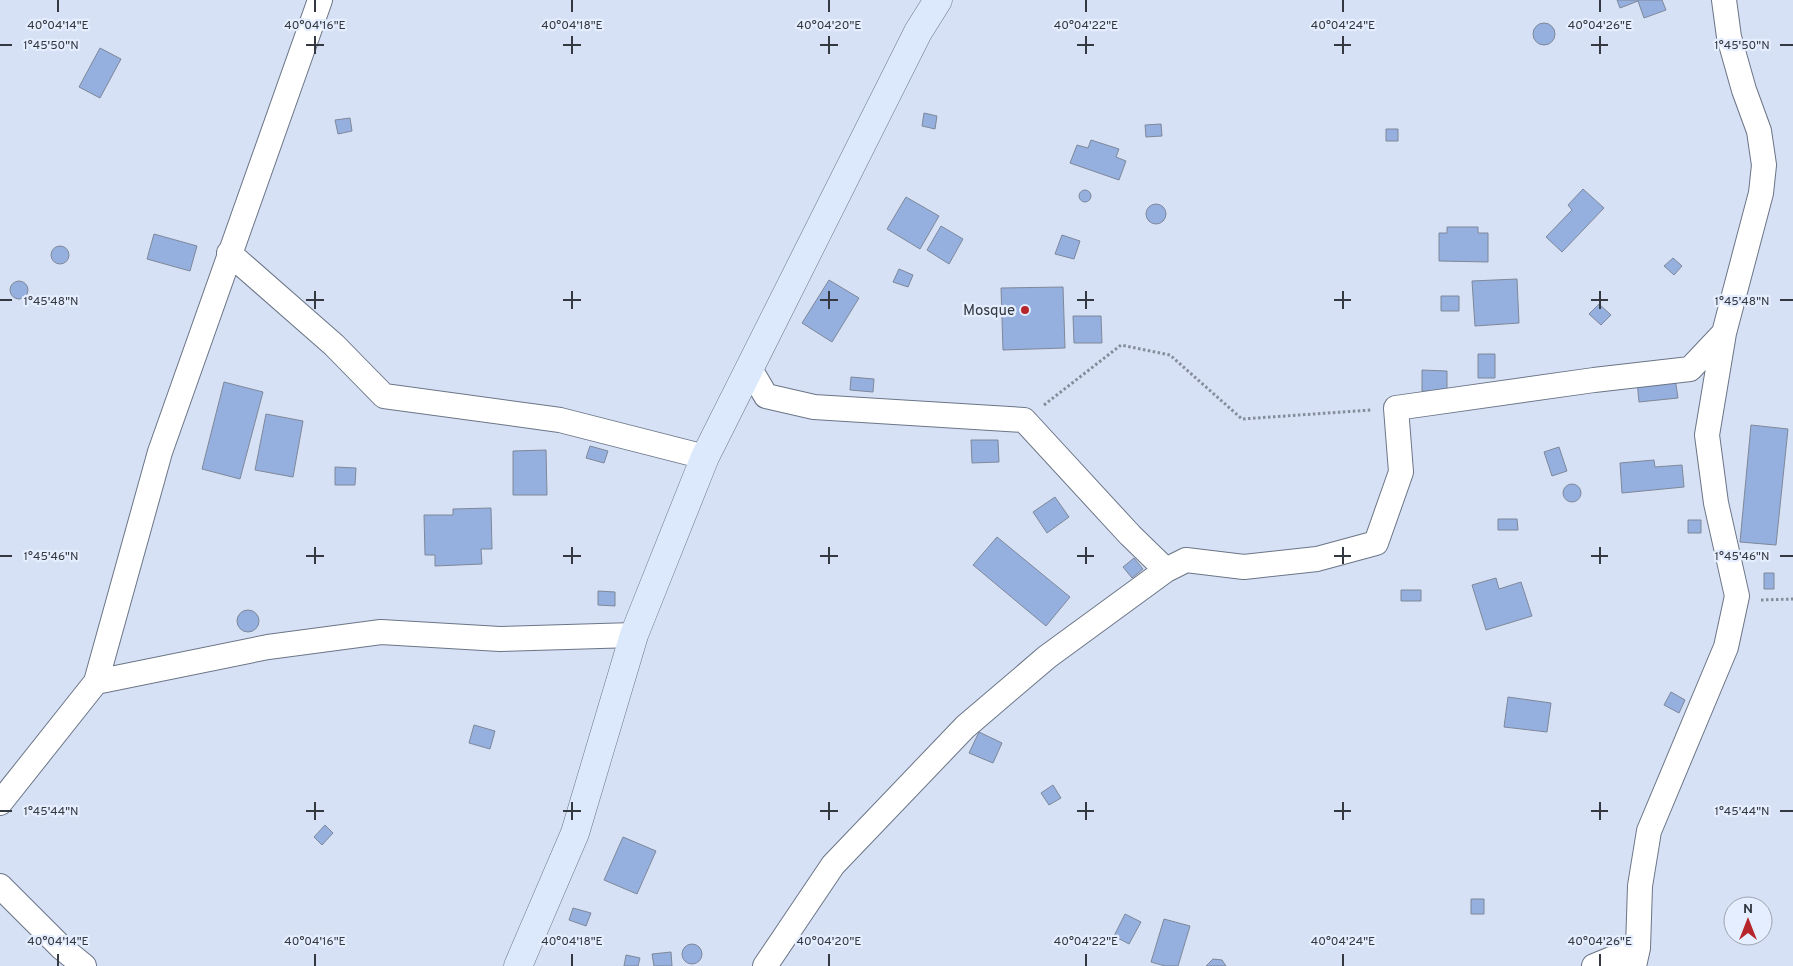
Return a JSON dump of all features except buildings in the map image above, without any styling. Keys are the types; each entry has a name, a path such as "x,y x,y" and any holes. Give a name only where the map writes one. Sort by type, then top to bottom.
{"street":[{"path":"0,803 96,682 160,452 320,0"},
{"path":"518,966 575,833 634,635 705,457 918,32 938,0"},
{"path":"1594,966 1636,957 1640,886 1649,831 1726,647 1736,596 1716,503 1707,435 1724,333 1761,193 1764,165 1759,131 1744,90 1729,37 1724,0"},
{"path":"229,253 334,345 384,396 560,420 705,457"},
{"path":"765,966 833,865 965,727 1047,657 1166,570 1186,560 1244,566 1317,559 1376,543 1401,472 1396,408 1594,380 1690,369 1724,333"},
{"path":"750,369 766,396 814,408 1024,420 1130,535 1166,570"},
{"path":"96,682 268,647 380,632 500,639 634,635"},
{"path":"0,886 62,948 84,966"}],"path":[{"path":"1024,420 1121,345 1170,355 1242,419 1396,408"}],"place":[{"name":"Mosque","path":"1025,310"}]}
